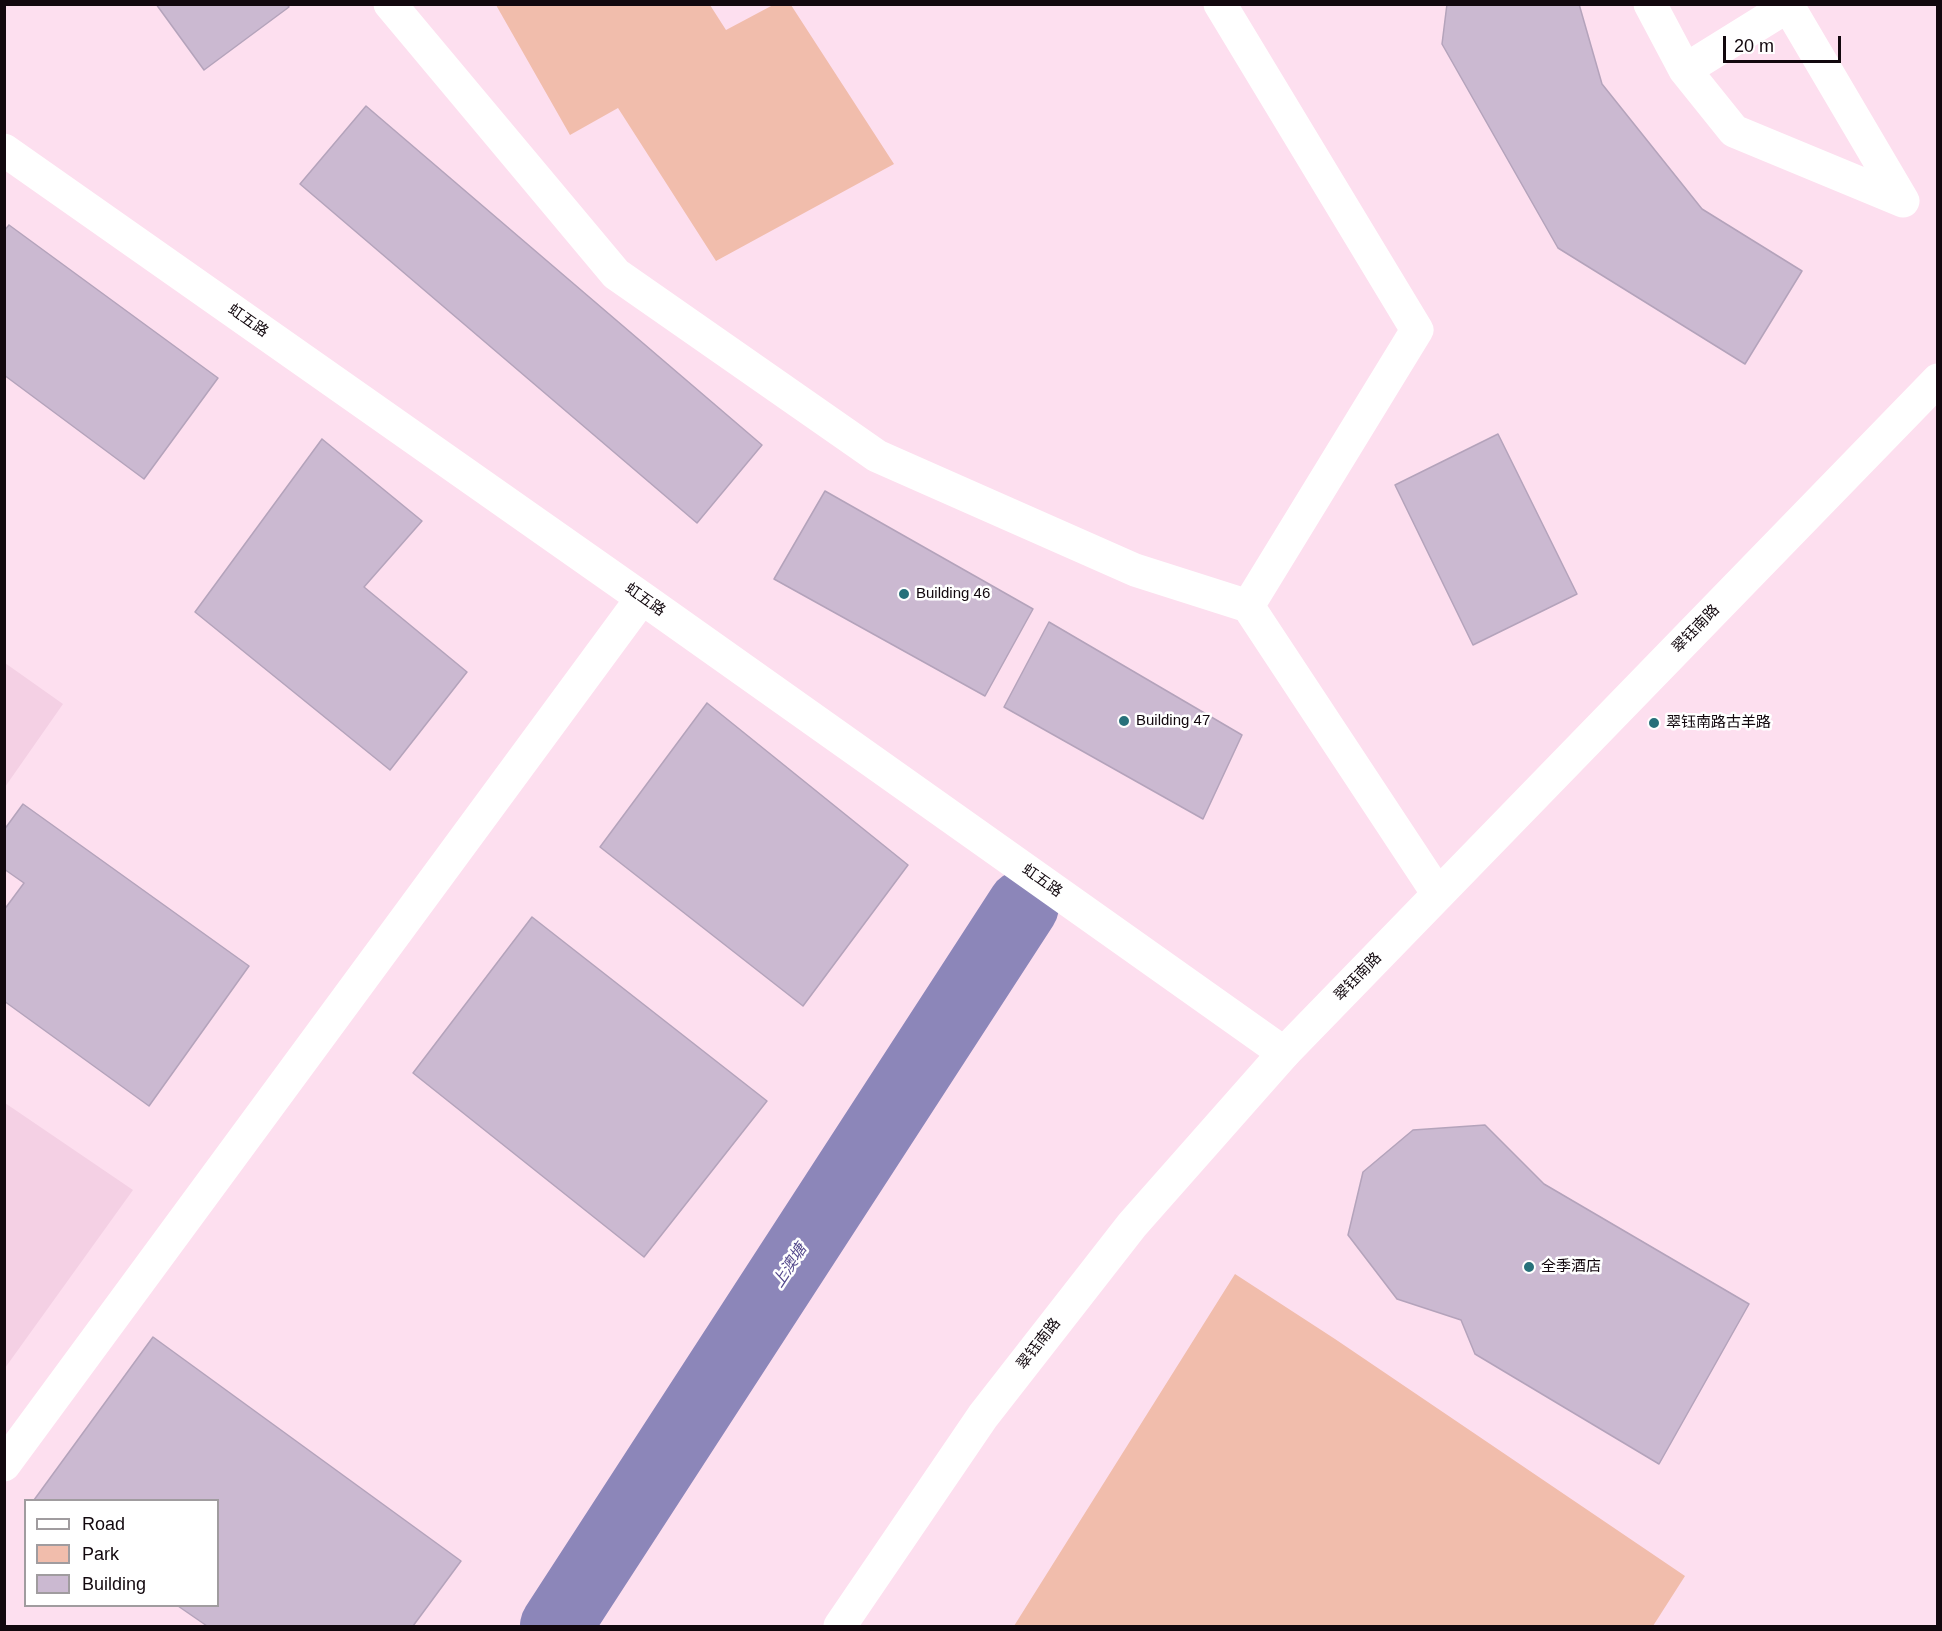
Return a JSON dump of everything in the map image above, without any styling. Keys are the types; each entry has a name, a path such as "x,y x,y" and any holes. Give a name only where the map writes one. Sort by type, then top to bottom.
{"street":[{"path":"390,4 616,274 877,456 1135,570 1248,606 1438,894"},
{"path":"1220,4 1417,330 1248,606"},
{"path":"1650,4 1685,70 1734,131 1904,201 1788,5 1685,70"},
{"name":"虹五路","path":"4,150 1284,1053"},
{"name":"翠钰南路","path":"840,1626 983,1416 1132,1226 1284,1053 1938,380"},
{"path":"4,1465 642,598"}],"shaded area":[{"path":"5,663 63,704 5,787"},
{"path":"5,1103 133,1190 5,1368"}],"green space":[{"path":"496,5 710,5 726,30 773,5 791,5 894,164 716,261 618,108 570,135"},
{"path":"1235,1274 1685,1576 1653,1626 1014,1626"}],"building":[{"path":"156,4 287,4 289,7 204,70"},
{"path":"1447,4 1579,4 1602,84 1702,209 1802,271 1745,364 1558,248 1442,44"},
{"path":"366,106 762,445 697,523 300,184"},
{"path":"9,225 218,378 144,479 4,375 4,231"},
{"path":"1498,434 1577,594 1473,645 1395,485"},
{"path":"322,439 422,521 364,587 467,672 390,770 195,612"},
{"name":"Building 46","path":"825,491 1033,609 985,696 774,579"},
{"name":"Building 47","path":"1049,622 1242,735 1203,819 1004,707"},
{"path":"707,703 908,865 803,1006 600,847"},
{"path":"23,804 249,966 149,1106 4,1001 4,910 24,883 4,869 4,830"},
{"path":"532,917 767,1101 644,1257 413,1073"},
{"name":"全季酒店","path":"1485,1125 1544,1184 1749,1304 1659,1464 1475,1354 1461,1320 1397,1299 1348,1235 1363,1172 1413,1130"},
{"path":"153,1337 461,1561 413,1626 207,1626 179,1607 219,1607 219,1499 35,1499"}],"waterway":[{"name":"上澳塘","path":"556,1626 1023,906"}],"place":[{"name":"Building 46","path":"904,594"},
{"name":"Building 47","path":"1124,721"},
{"name":"翠钰南路古羊路","path":"1654,723"},
{"name":"全季酒店","path":"1529,1267"}]}
